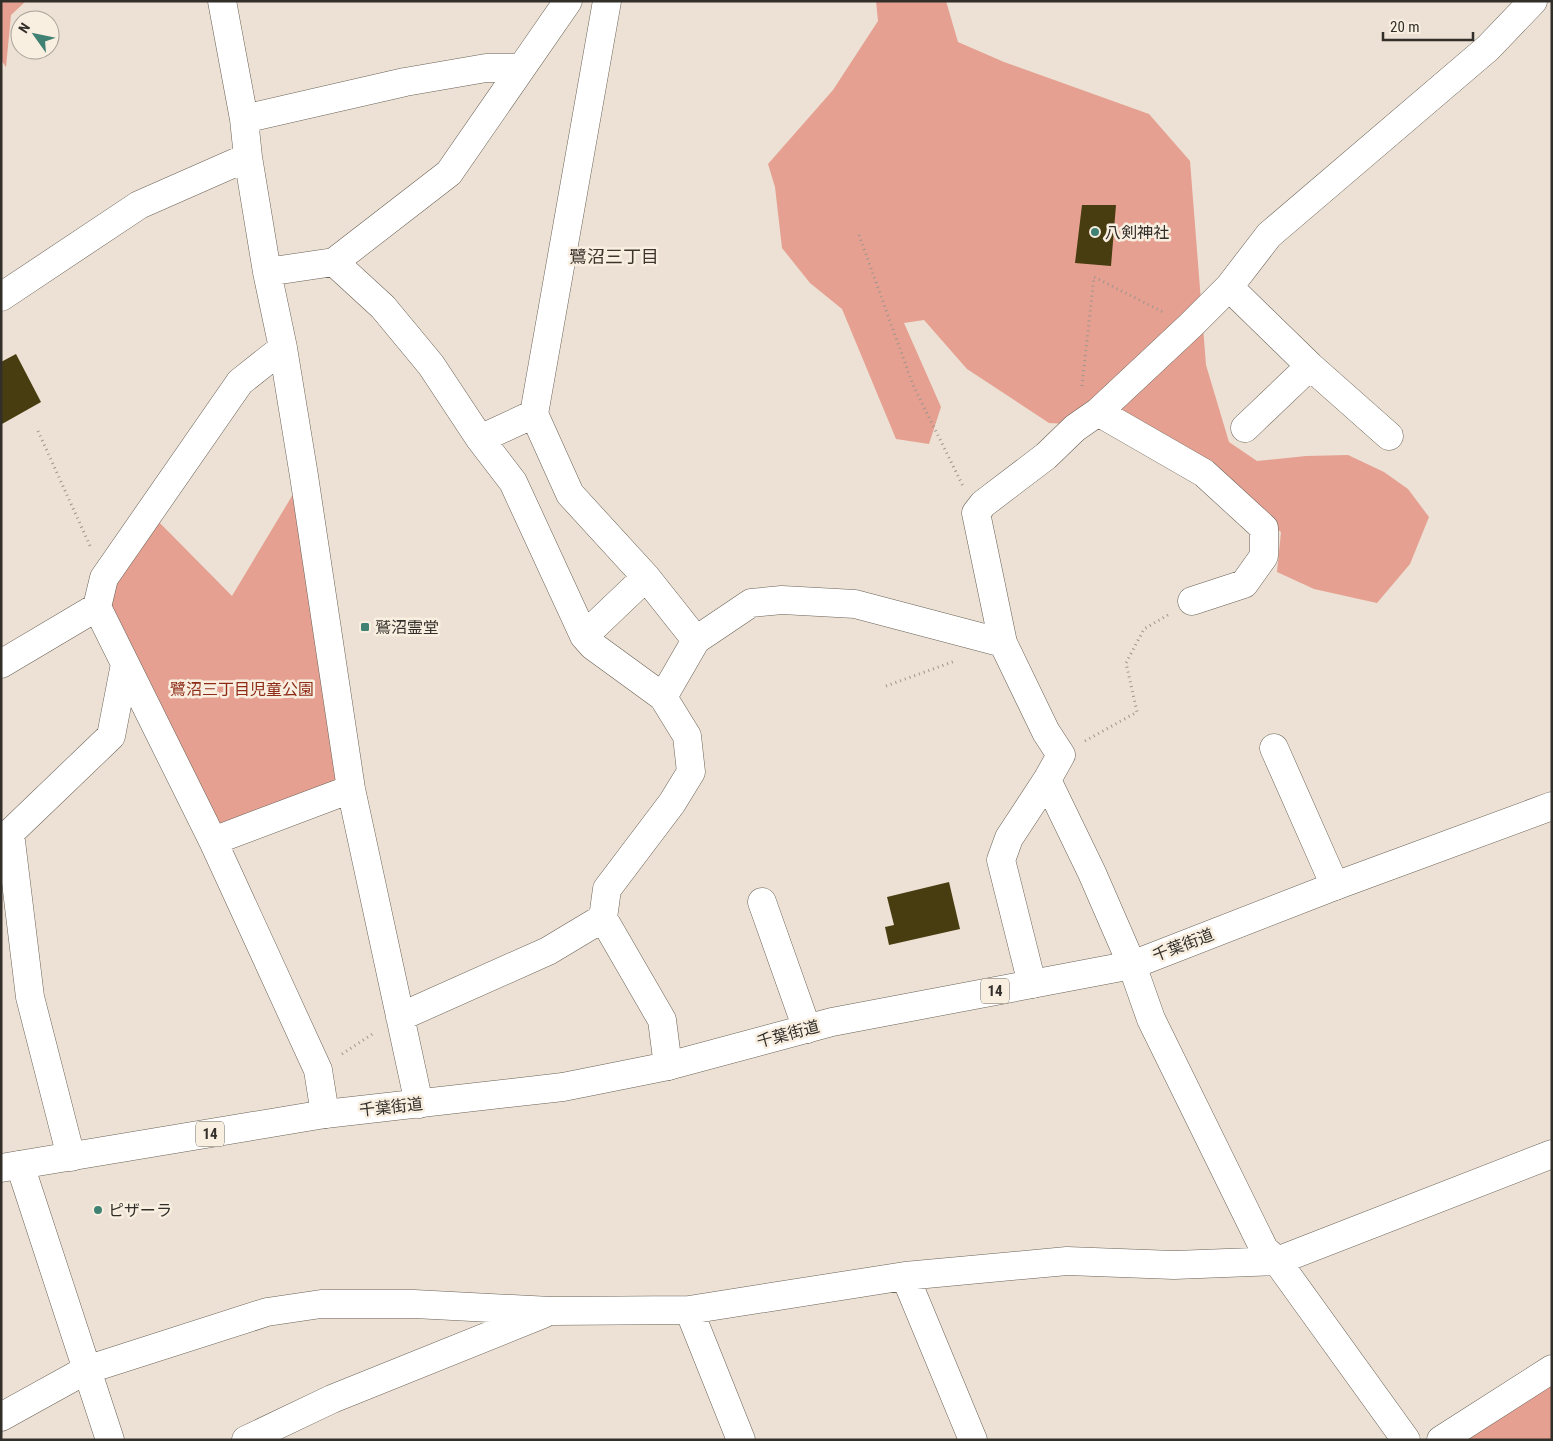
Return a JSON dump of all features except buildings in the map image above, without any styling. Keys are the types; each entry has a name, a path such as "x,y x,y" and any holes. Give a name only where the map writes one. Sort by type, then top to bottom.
{"main road":[{"path":"222,1 244,119 248,157 267,272 283,348 304,476 351,789 419,1104"},
{"path":"267,272 334,262 448,173 568,1"},
{"path":"607,1 534,414 570,494 646,577 696,640"},
{"path":"1032,984 1001,860 1009,838 1061,755 1046,732 1003,643 976,513 983,504 1046,456 1075,428 1098,412 1191,326 1230,286 1269,235 1488,48 1533,1"},
{"path":"244,119 405,82 486,68 521,68"},
{"path":"1,297 139,205 248,157"},
{"path":"334,262 383,307 431,365 480,439 512,482 584,636 593,646 663,697 687,736 691,772 672,803 607,890 604,918 662,1020 668,1066"},
{"path":"1230,286 1310,366 1389,436"},
{"path":"283,348 240,382 104,578 97,607 213,841 318,1070 325,1114"},
{"path":"1245,428 1310,366"},
{"path":"1098,412 1204,473 1264,528 1264,556 1244,584 1192,601"},
{"path":"480,439 534,414"},
{"path":"584,636 646,577"},
{"path":"663,697 696,640 751,603 782,600 856,604 1003,643"},
{"path":"1,664 97,607"},
{"path":"71,1157 30,998 6,825 110,736 125,664"},
{"path":"1274,748 1336,886"},
{"path":"1046,780 1092,873 1132,965 1151,1019 1264,1248 1277,1261 1406,1440"},
{"path":"213,841 351,789"},
{"name":"千葉街道","path":"10,1166 325,1114 563,1087 668,1066 832,1022 1132,965 1336,886 1552,806"},
{"path":"762,902 808,1028"},
{"path":"400,1017 548,950 604,918"},
{"path":"1,1418 86,1370 267,1312 321,1304 414,1304 551,1311 689,1310 905,1276 1067,1261 1174,1265 1277,1261 1552,1154"},
{"path":"10,1166 110,1440"},
{"path":"905,1276 973,1440"},
{"path":"689,1310 741,1440"},
{"path":"246,1440 332,1399 551,1311"},
{"path":"1441,1440 1552,1369"}],"path":[{"path":"859,236 912,385 976,513"},
{"path":"1081,389 1094,277 1191,326"},
{"path":"38,432 104,578"},
{"path":"1061,755 1137,712 1126,663 1144,629 1192,601"},
{"path":"886,686 958,660"},
{"path":"318,1070 400,1017"}],"green space":[{"path":"1,1 26,1 16,10 10,10 6,67 1,60"},
{"path":"876,1 946,1 958,42 1004,62 1149,114 1190,161 1206,365 1229,442 1257,461 1306,456 1348,455 1384,472 1408,489 1429,517 1410,564 1377,603 1314,589 1277,572 1281,532 1181,450 1101,399 1067,424 1049,423 967,369 924,320 904,323 941,407 929,444 896,439 842,309 810,283 782,248 775,187 768,164 833,90 878,21"},
{"name":"鷺沼三丁目児童公園","path":"304,476 351,789 213,841 97,607 150,513 232,596"},
{"path":"1552,1381 1552,1440 1463,1440"}],"place":[{"name":"八剣神社","path":"1095,232"},
{"name":"鷲沼霊堂","path":"365,627"},
{"name":"ピザーラ","path":"98,1210"}],"district":[{"name":"鷺沼三丁目","path":"614,256"}]}
